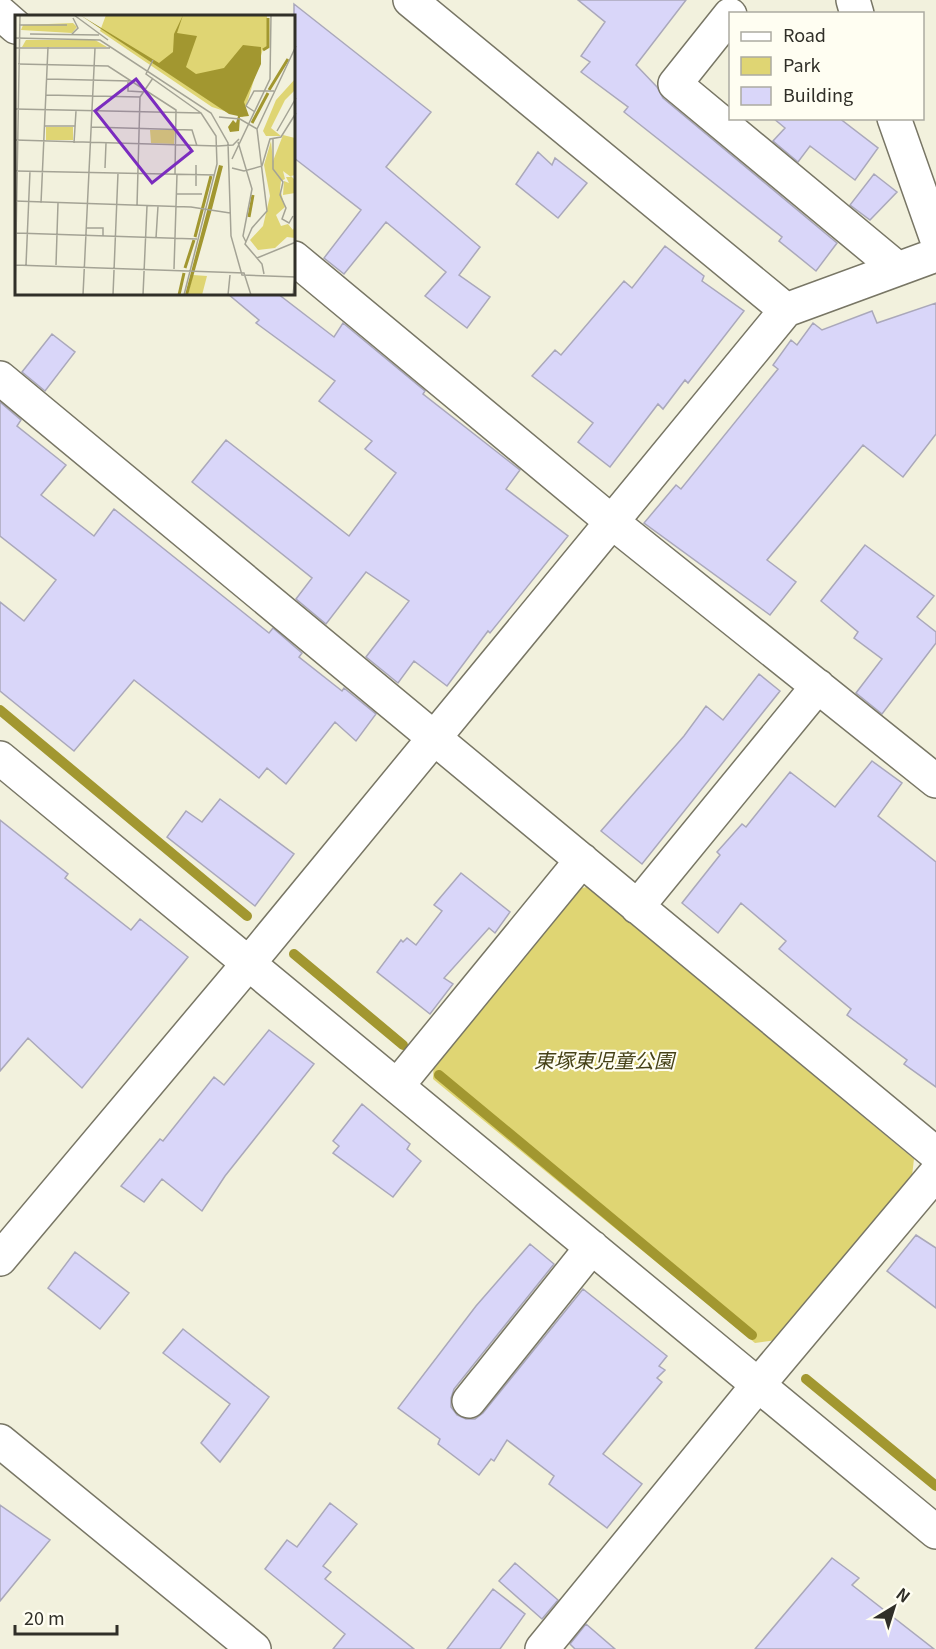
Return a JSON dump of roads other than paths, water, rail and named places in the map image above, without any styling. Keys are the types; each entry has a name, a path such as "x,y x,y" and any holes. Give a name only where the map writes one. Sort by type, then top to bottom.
{"street":[{"path":"410,0 786,310"},
{"path":"733,12 743,0"},
{"path":"0,13 15,26"},
{"path":"729,16 675,84 898,269"},
{"path":"895,120 936,237"},
{"path":"0,1259 435,738 786,310 936,255"},
{"path":"296,260 612,522 936,781"},
{"path":"0,378 936,1154"},
{"path":"637,907 818,686"},
{"path":"0,758 936,1532"},
{"path":"397,1086 582,860"},
{"path":"542,1649 758,1385 936,1173"},
{"path":"469,1401 592,1248"},
{"path":"0,1441 254,1649"}],"waterway":[{"path":"0,710 247,916"},
{"path":"294,954 403,1045"},
{"path":"439,1075 752,1335"},
{"path":"806,1379 936,1486"}],"park label":[{"name":"東塚東児童公園","path":"604,1061"}]}
